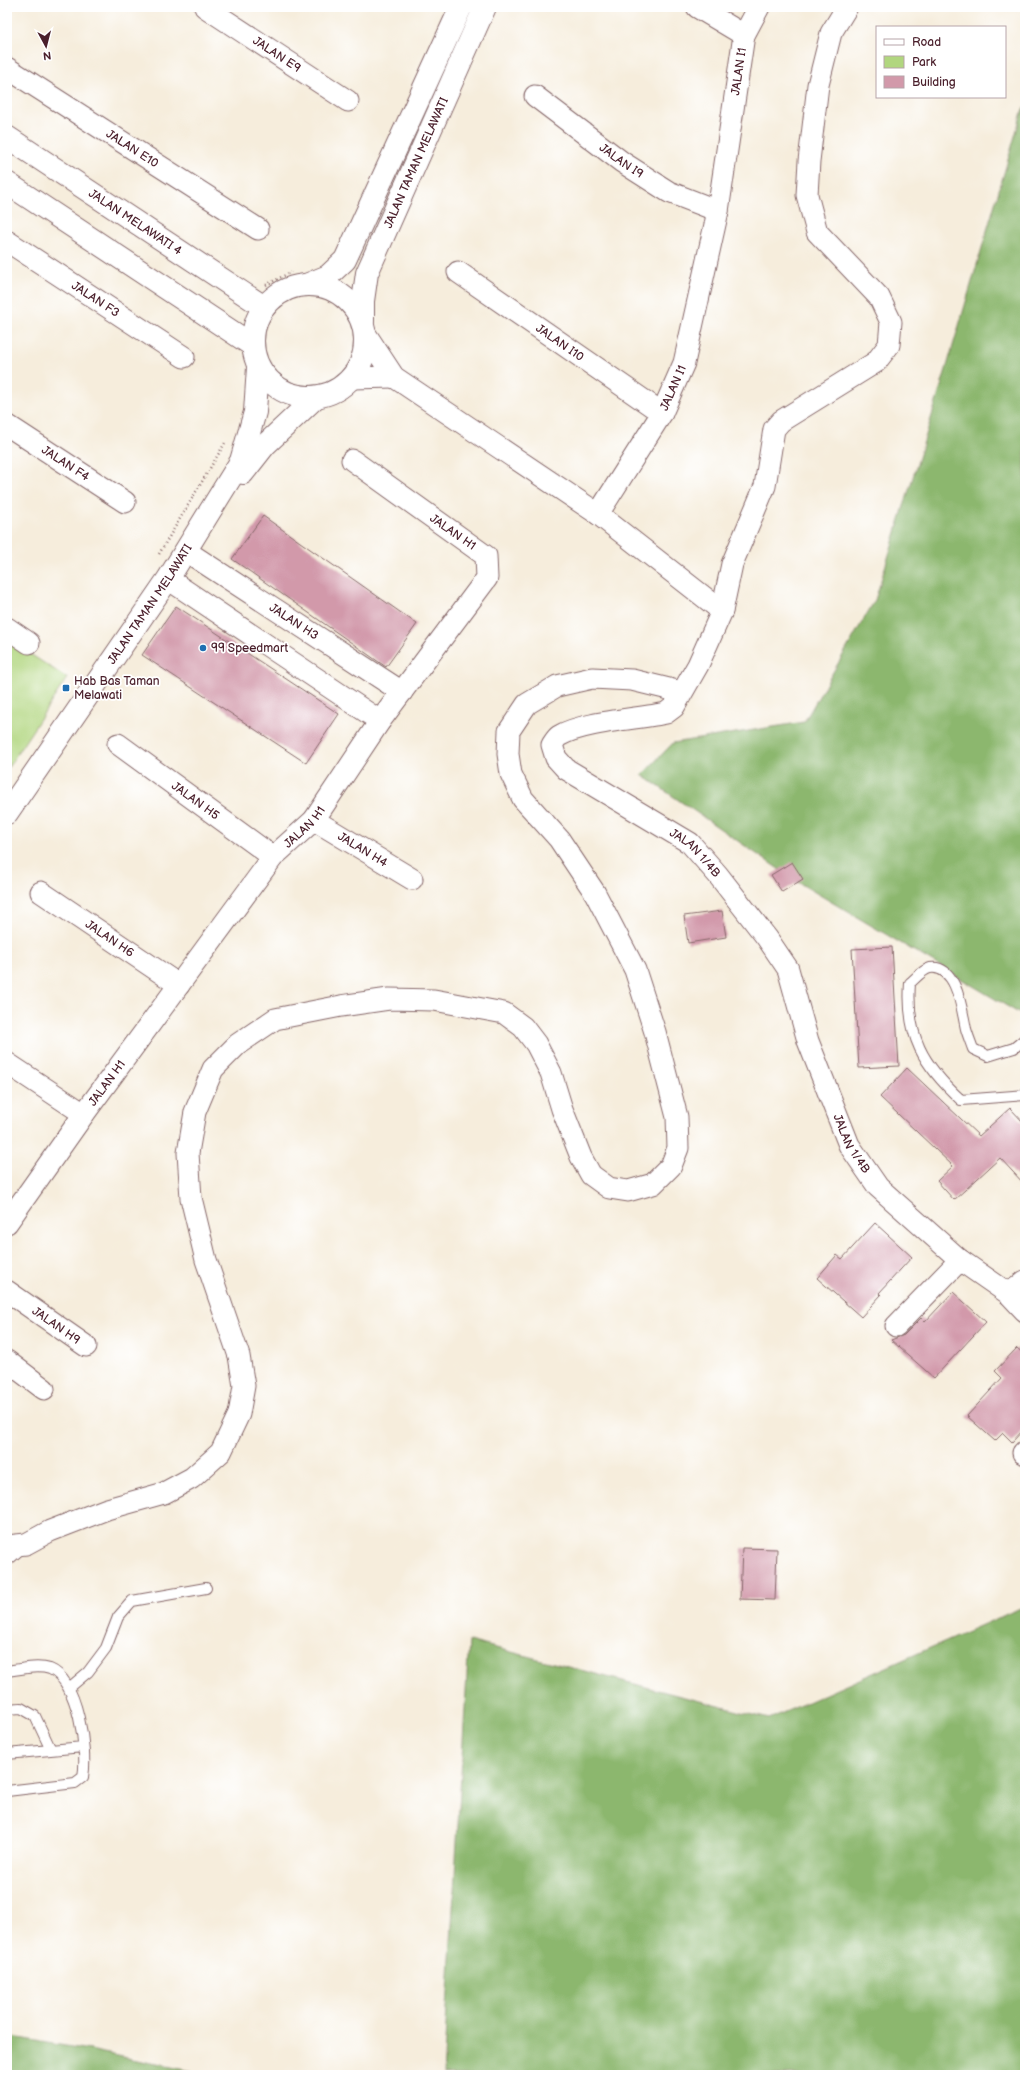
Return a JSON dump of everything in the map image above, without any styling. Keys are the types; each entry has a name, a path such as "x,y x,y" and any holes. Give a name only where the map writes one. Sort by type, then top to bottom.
{"main road":[{"name":"JALAN TAMAN MELAWATI","path":"306,285 328,276 346,260 461,7"},
{"name":"JALAN TAMAN MELAWATI","path":"364,327 363,301 367,273 485,7"},
{"name":"JALAN MELAWATI 4","path":"7,137 264,307"},
{"path":"7,183 252,345"},
{"path":"306,285 330,288 350,301 364,327 366,347 360,364 352,378 336,391 316,397 298,396 281,391 268,381 258,366 252,345 255,325 264,307 283,291 306,285"},
{"name":"JALAN TAMAN MELAWATI","path":"7,813 186,551 241,461 255,412 258,366"},
{"name":"JALAN TAMAN MELAWATI","path":"210,514 265,445 316,397"}],"street":[{"name":"JALAN E9","path":"205,7 348,101"},
{"path":"697,7 744,36"},
{"name":"JALAN I1","path":"598,514 662,413 684,363 718,211 744,36 759,7"},
{"name":"JALAN 1/4B","path":"847,7 831,33 818,85 809,161 808,195 817,232 879,298 891,322 889,345 876,362 781,421 774,429 765,486 732,564 722,611 698,665 681,692 674,707 666,713 586,726 558,736 552,745 556,758 566,770 690,843 718,875 767,938 788,969 808,1041 849,1145 878,1188 960,1260 1009,1294 1025,1311"},
{"name":"JALAN E10","path":"7,68 258,229"},
{"name":"JALAN I9","path":"535,96 622,162 669,192 718,211"},
{"name":"JALAN F3","path":"7,241 184,357"},
{"name":"JALAN I10","path":"458,272 662,413"},
{"path":"364,327 394,376 598,514 722,611"},
{"path":"352,378 394,376"},
{"name":"JALAN F4","path":"7,425 124,502"},
{"name":"JALAN H1","path":"7,1223 84,1114 273,857 314,820 380,721 487,578 486,556 352,460"},
{"name":"JALAN H3","path":"186,551 402,692"},
{"path":"168,578 380,721"},
{"path":"7,628 29,643"},
{"path":"16,1545 107,1508 164,1493 192,1478 220,1452 233,1427 239,1414 244,1386 239,1356 206,1260 191,1198 188,1153 195,1112 213,1069 238,1044 275,1019 341,1006 389,999 434,1000 504,1013 524,1027 536,1044 551,1073 562,1109 581,1157 591,1175 609,1188 628,1191 653,1184 671,1166 678,1148 676,1117 655,1032 636,970 595,893 559,839 523,799 511,774 508,754 509,731 527,704 557,686 592,678 606,678 632,680 681,692"},
{"name":"JALAN H5","path":"118,744 273,857"},
{"name":"JALAN H4","path":"314,820 412,879"},
{"name":"JALAN H6","path":"41,892 179,985"},
{"path":"7,1063 84,1114"},
{"path":"896,1326 960,1260"},
{"path":"1009,1294 1025,1281"},
{"name":"JALAN H9","path":"7,1290 86,1346"},
{"path":"7,1361 44,1389"}],"lane":[{"path":"1025,1039 1014,1048 988,1056 973,1049 966,1029 961,999 953,983 944,972 930,968 925,970 910,984 909,998 915,1040 923,1057 940,1080 961,1100 1025,1095"},
{"path":"7,1561 16,1545"},
{"path":"69,1688 88,1672 106,1648 118,1617 132,1601 206,1588"},
{"path":"7,1671 38,1667 51,1670 64,1679 76,1703 85,1765 83,1777 75,1783 7,1791"},
{"path":"7,1709 21,1708 35,1716 51,1750"},
{"path":"7,1754 83,1747"}],"path":[{"path":"157,556 227,440"}],"green space":[{"path":"1025,108 1025,1008 1022,1015 796,881 642,775 673,743 804,722 875,600 942,383 1023,109"},
{"path":"7,639 67,678 7,769"},
{"path":"1025,1606 1025,2075 443,2075 469,1641 769,1719"},
{"path":"7,2036 89,2050 210,2075 7,2075"}],"building":[{"path":"263,516 417,624 386,667 232,559"},
{"path":"176,606 339,714 306,763 142,655"},
{"path":"792,862 803,879 782,892 771,875"},
{"path":"722,911 726,937 688,943 684,916"},
{"path":"892,947 899,1066 859,1068 852,949"},
{"path":"907,1068 979,1136 1010,1108 1025,1124 1025,1185 1000,1158 954,1200 937,1181 953,1166 880,1097"},
{"path":"875,1223 912,1257 879,1293 881,1295 861,1317 817,1278 837,1255 842,1259"},
{"path":"953,1292 986,1322 934,1378 891,1340 904,1335 921,1318 925,1322"},
{"path":"1017,1348 1025,1355 1025,1428 1012,1442 1003,1433 995,1441 967,1416 1002,1378 995,1371"},
{"path":"742,1548 777,1549 775,1600 740,1599"}],"place":[{"name":"99 Speedmart","path":"203,648"},
{"name":"Hab Bas Taman Melawati","path":"66,688"}]}
